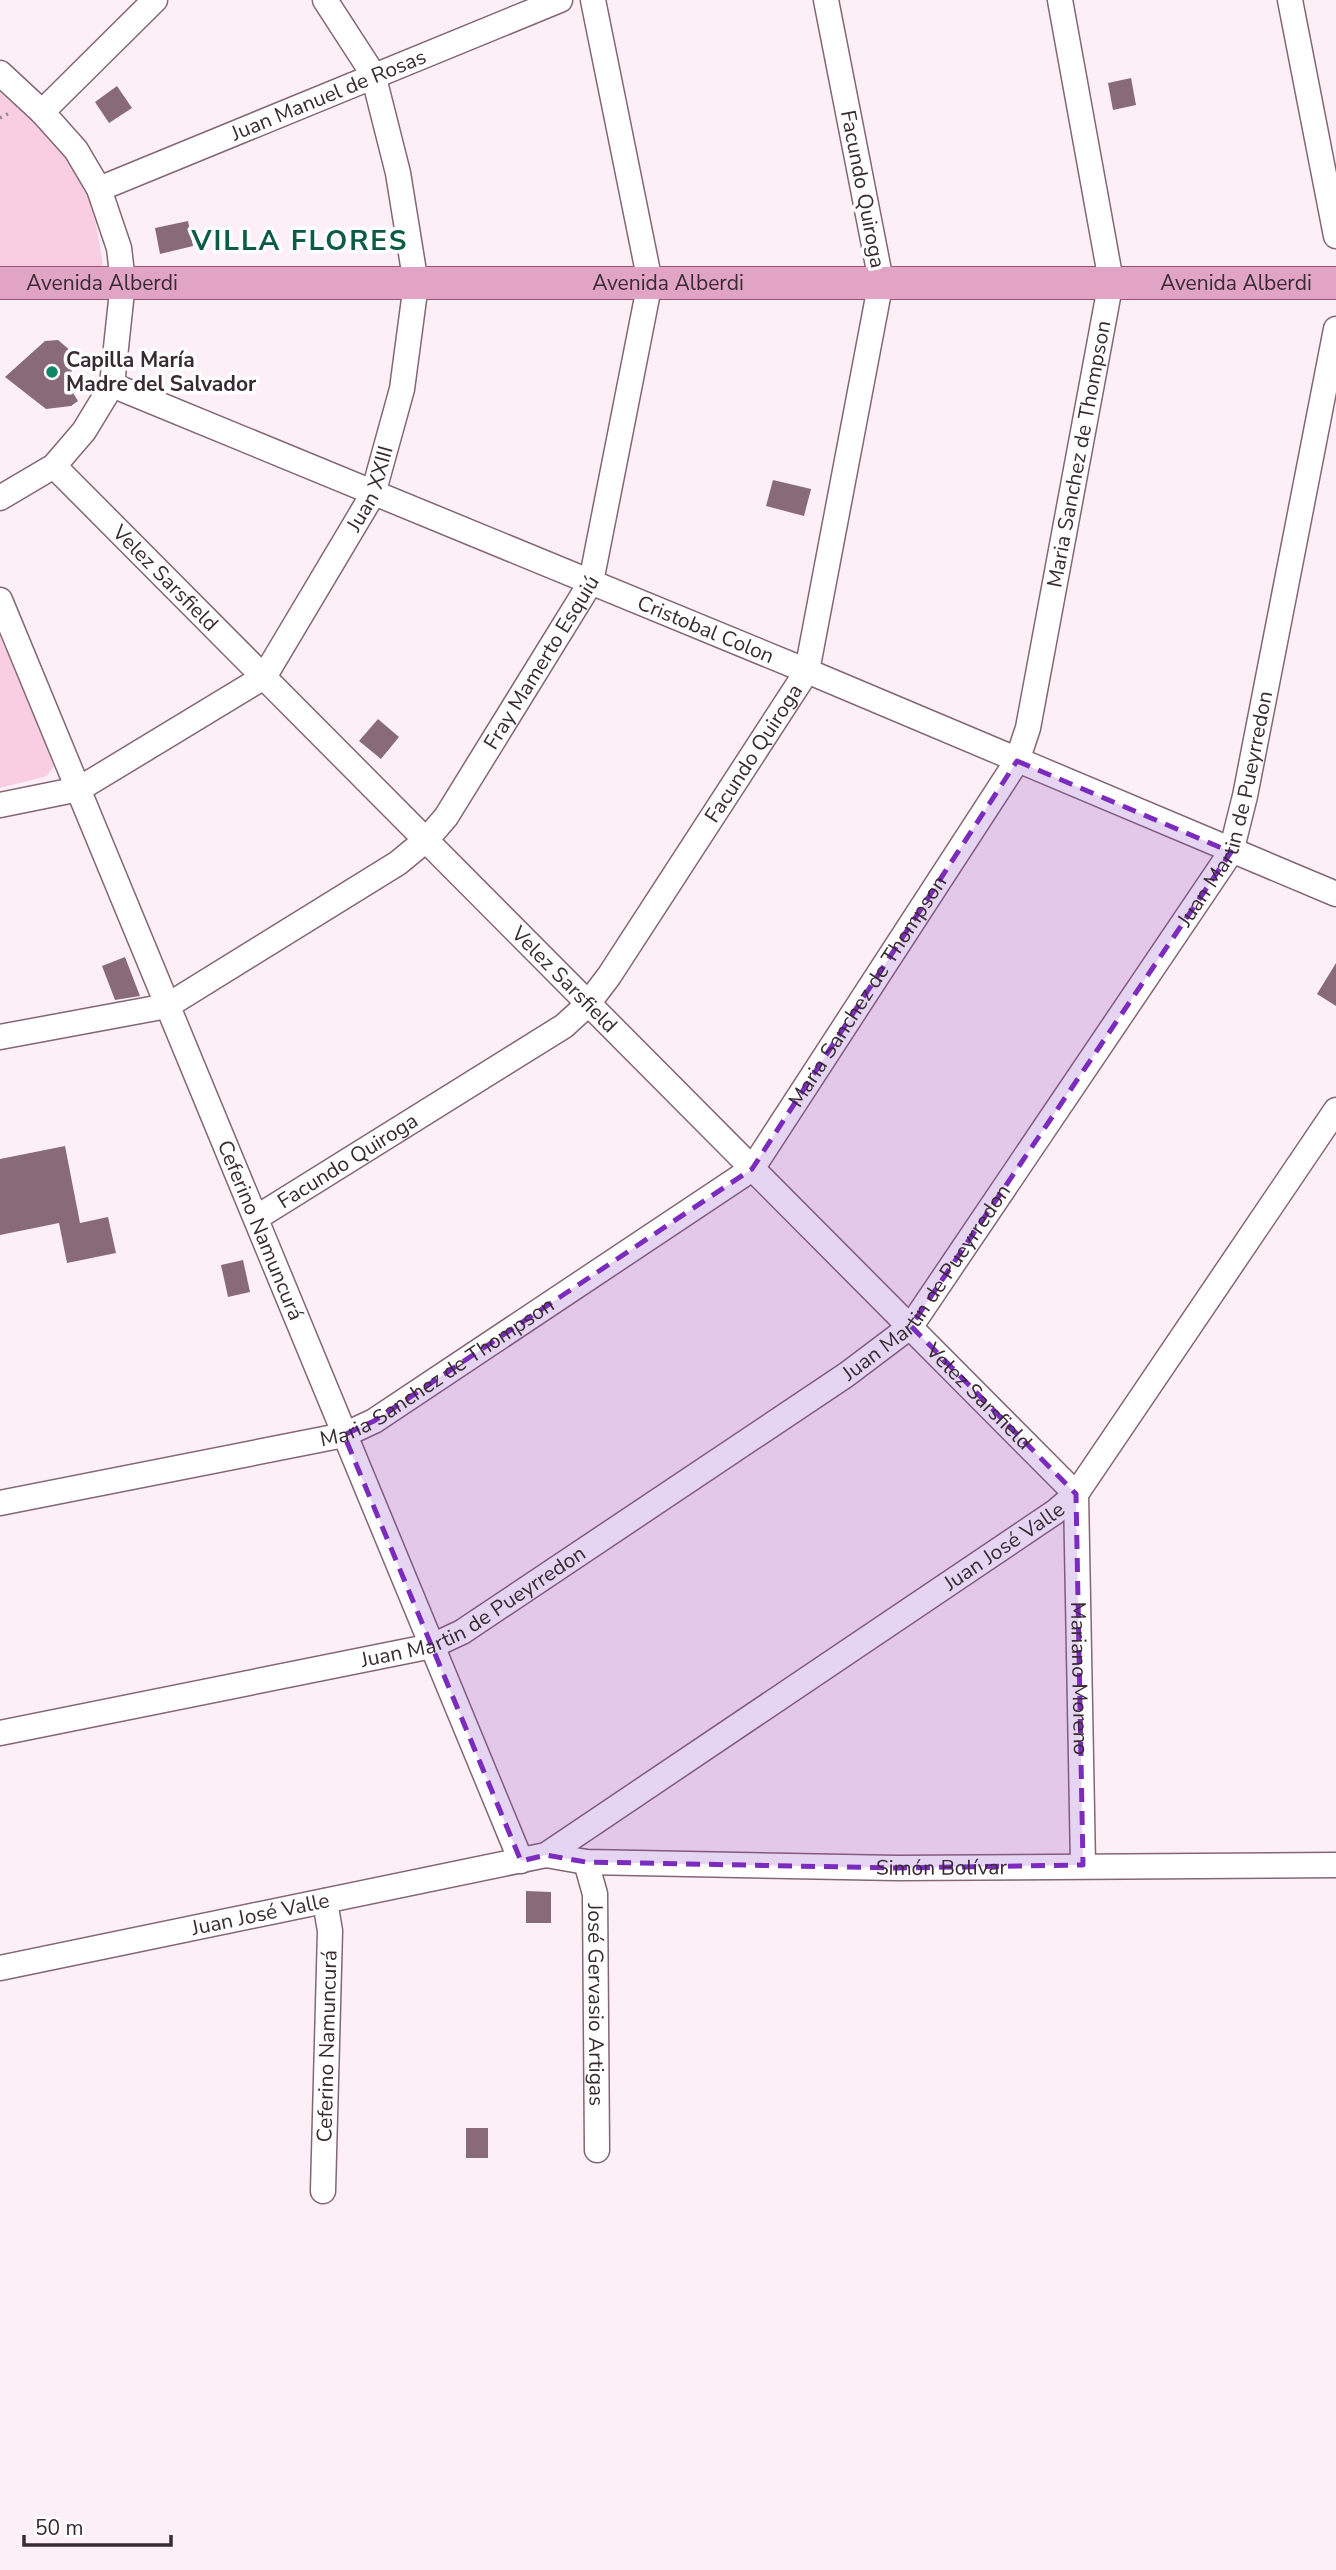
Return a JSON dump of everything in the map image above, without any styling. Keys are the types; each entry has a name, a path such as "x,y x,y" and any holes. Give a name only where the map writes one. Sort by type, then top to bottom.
{"main road":[{"name":"Avenida Alberdi","path":"0,283 1336,283"}],"street":[{"path":"42,112 155,0"},
{"name":"Juan XXIII","path":"0,804 79,789 264,677 373,494 402,390 416,284 398,173 373,74 325,0"},
{"name":"Juan Manuel de Rosas","path":"99,189 373,74 560,0"},
{"name":"Fray Mamerto Esquiú","path":"0,1037 167,1006 398,863 428,839 446,817 591,582 650,282 593,0"},
{"name":"Facundo Quiroga","path":"256,1218 564,1026 587,1005 807,671 881,281 826,0"},
{"name":"Maria Sanchez de Thompson","path":"0,1503 344,1435 374,1421 752,1169 1017,761 1027,728 1111,281 1060,0"},
{"path":"1290,0 1336,236"},
{"path":"0,73 42,112 76,150 99,189 119,248 123,282 112,385 84,430 54,466 0,498"},
{"name":"Juan Martin de Pueyrredon","path":"0,1733 432,1646 462,1632 846,1375 911,1326 1231,852 1245,796 1336,329"},
{"name":"Cristobal Colon","path":"112,385 807,671 1336,894"},
{"name":"Velez Sarsfield","path":"54,466 428,839 587,1005 911,1326 1076,1494"},
{"name":"Ceferino Namuncurá","path":"0,600 522,1861"},
{"name":"Juan José Valle","path":"0,1968 546,1855 1044,1520 1076,1494 1336,1111"},
{"name":"Mariano Moreno","path":"1076,1494 1083,1865"},
{"name":"Simón Bolívar","path":"546,1855 586,1861 897,1868 1336,1865"},
{"name":"José Gervasio Artigas","path":"586,1861 596,1894 597,2150"},
{"name":"Ceferino Namuncurá","path":"323,2191 330,1931 325,1901"}],"highlighted area":[{"path":"1017,761 1231,852 911,1326 1076,1494 1083,1865 897,1868 586,1862 546,1855 521,1861 344,1435 374,1421 752,1169"}],"shaded area":[{"path":"0,86 42,128 72,166 92,209 103,268 0,267"},
{"path":"0,632 54,766 47,776 0,788"}],"building":[{"path":"1131,78 1136,105 1113,110 1108,83"},
{"path":"117,86 132,108 109,123 95,102"},
{"path":"188,221 193,246 160,254 155,228"},
{"name":"Capilla María Madre del Salvador","path":"58,340 71,351 72,391 78,401 71,406 46,409 5,377 45,341"},
{"path":"773,480 811,489 804,516 766,506"},
{"path":"378,719 399,737 381,759 359,741"},
{"path":"125,957 140,996 115,1000 102,966"},
{"path":"1336,963 1336,1006 1317,994"},
{"path":"65,1146 80,1223 108,1217 116,1253 67,1263 59,1223 0,1235 0,1159"},
{"path":"243,1260 250,1292 228,1297 221,1265"},
{"path":"526,1891 551,1892 551,1923 526,1923"},
{"path":"466,2128 488,2128 488,2158 466,2158"}],"place":[{"name":"Capilla María Madre del Salvador","path":"52,372"}],"district":[{"name":"VILLA FLORES","path":"300,241"}]}
